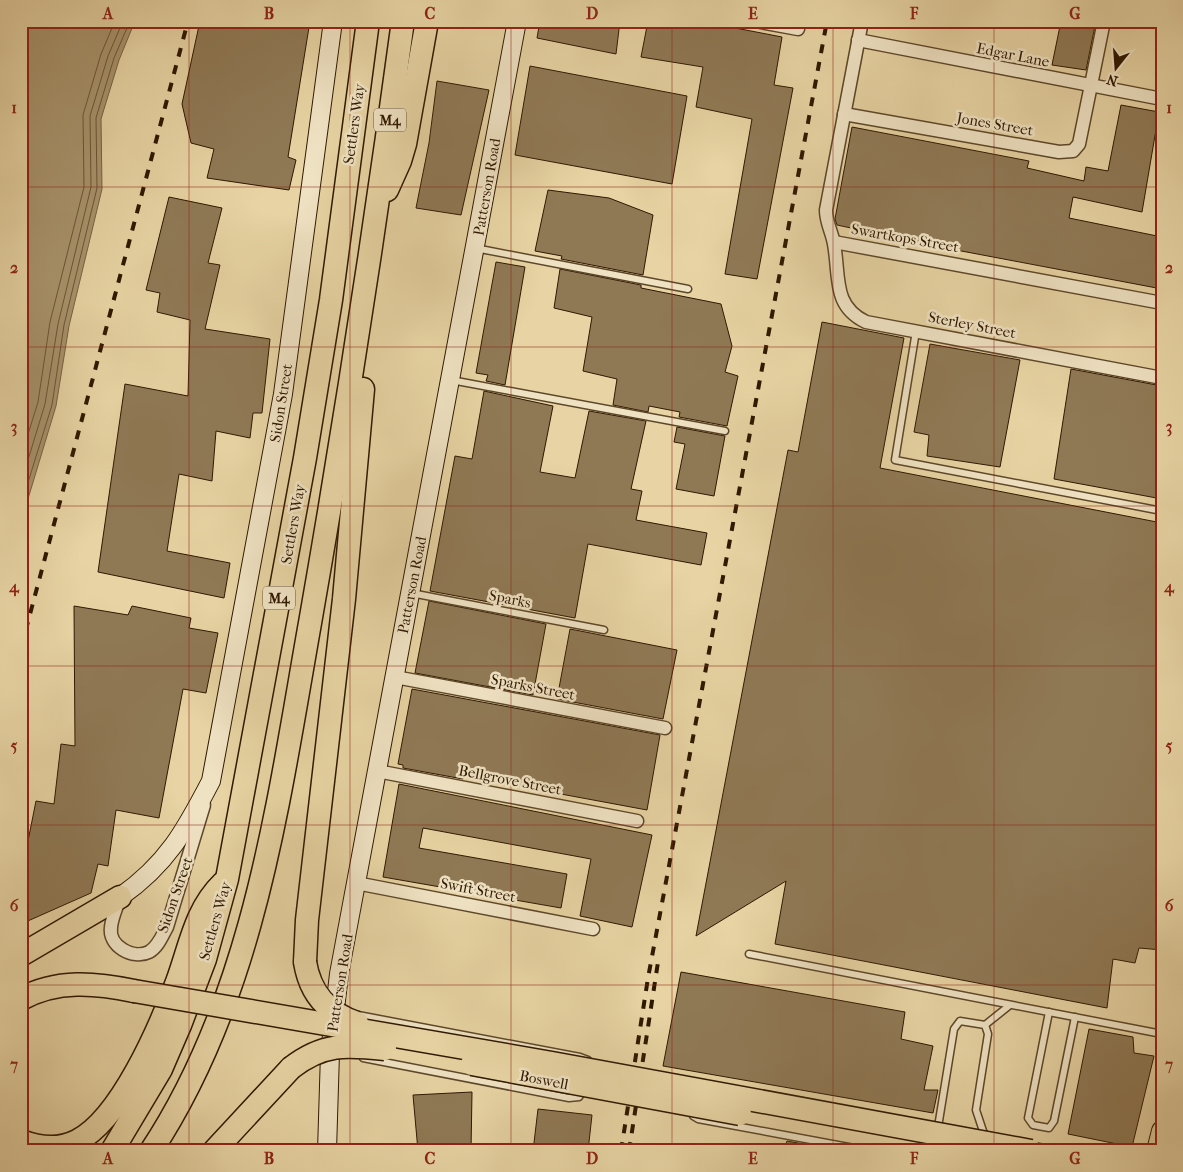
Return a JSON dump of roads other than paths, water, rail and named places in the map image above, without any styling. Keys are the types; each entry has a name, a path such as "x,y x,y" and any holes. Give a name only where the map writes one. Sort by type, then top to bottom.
{"highway":[{"name":"Settlers Way","path":"112,1151 162,1069 205,959 227,879 308,439 331,300 368,21"},
{"name":"M4","path":"151,1151 191,1084 216,1029 240,960 260,880 299,688 328,520 366,270 376,219 403,21"},
{"path":"376,219 405,144 427,21"},
{"path":"366,270 375,303 362,400 344,599 307,920 305,962 307,977 314,993 334,1013 365,1026 431,1042"},
{"path":"21,1141 40,1147 64,1145 86,1136 107,1114 132,1076 160,1024 206,901 227,879"},
{"path":"21,955 120,897"},
{"path":"21,999 46,988 77,984 110,986 133,994 293,1027 385,1049 943,1151"},
{"path":"21,1010 40,999 68,994 133,994 431,1042 1030,1151"},
{"path":"214,1151 291,1068 303,1059 333,1047 356,1046 385,1049"}],"main road":[{"path":"1156,1151 1162,1131"}],"street":[{"name":"Sidon Street","path":"211,781 186,830 167,856 147,877 120,897 110,927 113,940 118,946 131,954 141,955 150,951 159,942 167,927 211,781 283,394 334,21"},
{"name":"Patterson Road","path":"327,1151 335,1010 356,883 517,21"},
{"path":"755,21 798,29"},
{"name":"Swartkops Street","path":"862,21 826,210 826,220 834,242 1162,303"},
{"name":"Jones Street","path":"844,114 1068,152 1076,149 1079,144 1104,21"},
{"path":"1157,21 1162,22"},
{"name":"Edgar Lane","path":"858,40 1162,100"},
{"name":"Sterley Street","path":"834,242 841,297 845,307 856,317 866,322 1162,378"},
{"name":"Sparks Street","path":"395,677 665,728"},
{"name":"Bellgrove Street","path":"377,771 637,821"},
{"name":"Swift Street","path":"356,883 592,929"}],"lane":[{"path":"475,248 688,289"},
{"path":"916,331 895,460 1162,511"},
{"path":"450,380 725,431"},
{"name":"Sparks","path":"411,592 604,630"},
{"path":"749,954 1162,1034"},
{"path":"938,1127 954,1029 960,1021 985,1025 1010,1005"},
{"name":"Boswell","path":"335,1010 580,1057 587,1059 590,1065 582,1095 569,1098 356,1057"},
{"path":"1049,1012 1028,1118 1033,1125 1049,1128 1053,1125 1075,1017"},
{"path":"985,1025 988,1034 976,1110 985,1137"},
{"path":"870,1151 698,1119 692,1113 698,1084 700,1082 1059,1151"}],"water":[{"path":"21,21 135,21 119,60 101,119 102,189 69,326 56,406 21,522"}],"railway":[{"path":"21,648 188,21"},
{"path":"621,1151 648,978 827,21"},
{"path":"629,1151 658,962"}]}
